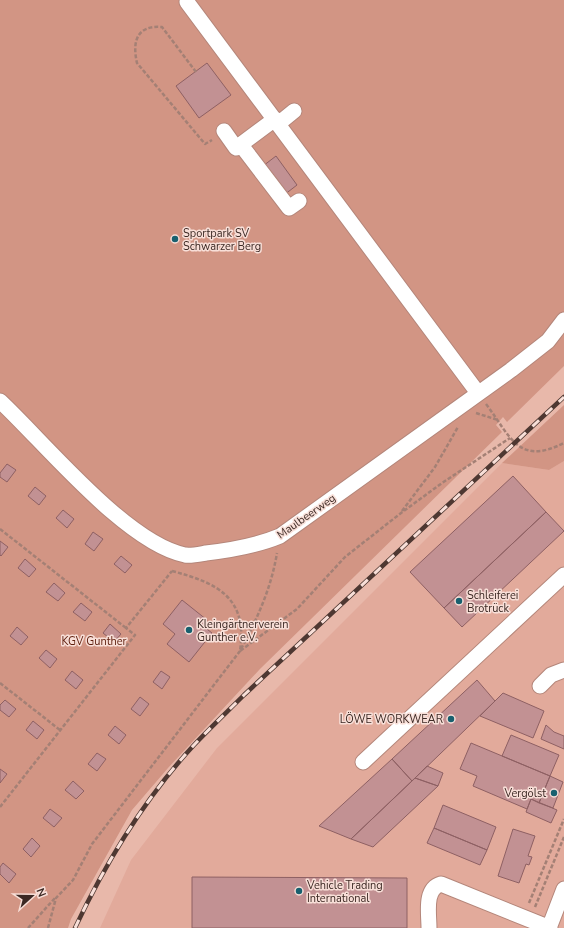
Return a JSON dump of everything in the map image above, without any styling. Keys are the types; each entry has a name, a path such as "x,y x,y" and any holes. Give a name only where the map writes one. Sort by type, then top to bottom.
{"street":[{"path":"187,2 478,394"},
{"path":"224,131 236,148 294,111"},
{"path":"241,145 289,208 299,201"},
{"name":"Maulbeerweg","path":"0,401 75,477 122,519 152,542 187,556 243,548 280,536 478,394 548,341 564,320"},
{"path":"363,762 564,575"},
{"path":"540,686 551,675 564,670"},
{"path":"429,928 430,892 434,886 441,884 549,928 564,889"}],"path":[{"path":"196,72 162,27 153,26 145,28 138,35 134,51 137,63 205,144 224,131"},
{"path":"478,394 510,438 528,451 549,450 564,443"},
{"path":"401,513 435,467 459,426"},
{"path":"240,651 297,609 345,558 401,513 442,483 510,438"},
{"path":"0,529 135,635 0,807"},
{"path":"28,928 73,880 92,844 131,791 240,651 266,598 274,572 280,536"},
{"path":"126,628 172,571 187,556"},
{"path":"172,571 190,576 215,586 226,595 237,611 242,624 240,651"},
{"path":"0,683 60,730"},
{"path":"527,918 564,819"},
{"path":"527,918 564,837"},
{"path":"48,928 56,898"}],"shaded area":[{"path":"564,461 564,928 100,928 131,860 217,748 502,463 549,470"}],"green space":[{"name":"KGV Gunther","path":"0,0 564,0 564,366 507,422 503,417 496,425 502,432 260,669 168,768 132,810 71,919 68,928 0,928"},
{"path":"564,405 564,461 549,470 502,463"}],"building":[{"path":"207,63 231,95 199,118 176,86"},
{"path":"276,156 297,185 284,195 263,166"},
{"path":"7,464 16,470 7,482 0,477 0,473"},
{"path":"513,476 546,512 444,608 410,572"},
{"path":"35,487 46,496 39,505 28,496"},
{"path":"63,510 74,519 67,528 56,518"},
{"path":"546,512 564,531 462,627 444,608"},
{"path":"93,532 103,539 94,551 85,544"},
{"path":"0,541 8,547 1,556 0,555"},
{"path":"121,556 132,565 125,573 114,564"},
{"path":"25,559 36,569 29,577 18,568"},
{"path":"54,583 65,593 58,601 46,592"},
{"name":"Kleingärtnerverein Gunther e.V.","path":"182,600 207,620 203,626 212,633 189,662 167,644 175,634 163,624"},
{"path":"81,603 92,612 85,621 73,612"},
{"path":"110,624 121,634 114,642 103,633"},
{"path":"17,627 28,637 21,645 10,636"},
{"path":"46,650 57,659 50,668 39,658"},
{"path":"72,671 83,680 76,689 65,680"},
{"path":"161,671 170,677 162,689 153,682"},
{"path":"477,680 495,701 412,781 392,759"},
{"path":"503,693 544,711 533,738 480,716"},
{"path":"140,697 149,704 140,716 131,709"},
{"path":"5,700 16,709 9,717 0,710 0,705"},
{"path":"33,721 44,730 37,739 26,730"},
{"path":"546,725 554,732 564,736 564,749 541,739"},
{"path":"115,726 126,735 119,744 108,735"},
{"path":"511,735 559,755 550,776 502,756"},
{"path":"471,743 550,776 539,803 531,799 527,809 473,786 477,776 460,769"},
{"path":"97,753 106,759 97,771 88,764"},
{"path":"392,759 412,781 351,839 319,826"},
{"path":"427,766 443,773 438,786 415,778"},
{"path":"0,769 7,774 0,783"},
{"path":"550,776 563,782 553,808 539,803"},
{"path":"415,778 438,786 373,847 351,839"},
{"path":"73,781 84,791 76,799 65,790"},
{"path":"531,799 557,810 551,823 526,812"},
{"path":"443,805 496,827 487,850 434,828"},
{"path":"50,809 62,818 54,827 43,818"},
{"path":"434,828 487,850 480,865 427,843"},
{"path":"513,829 535,836 528,856 532,857 529,865 526,864 519,883 498,876"},
{"path":"32,838 40,846 31,857 23,849"},
{"path":"3,863 16,874 9,883 0,874 0,867"},
{"name":"Vehicle Trading International","path":"192,877 407,878 407,928 192,928"}],"railway":[{"path":"75,928 113,855 159,787 194,745 244,695 564,397"}],"place":[{"name":"Sportpark SV Schwarzer Berg","path":"175,239"},
{"name":"Schleiferei Brotrück","path":"459,601"},
{"name":"Kleingärtnerverein Gunther e.V.","path":"189,630"},
{"name":"LÖWE WORKWEAR","path":"451,719"},
{"name":"Vergölst","path":"554,793"},
{"name":"Vehicle Trading International","path":"299,891"}]}
